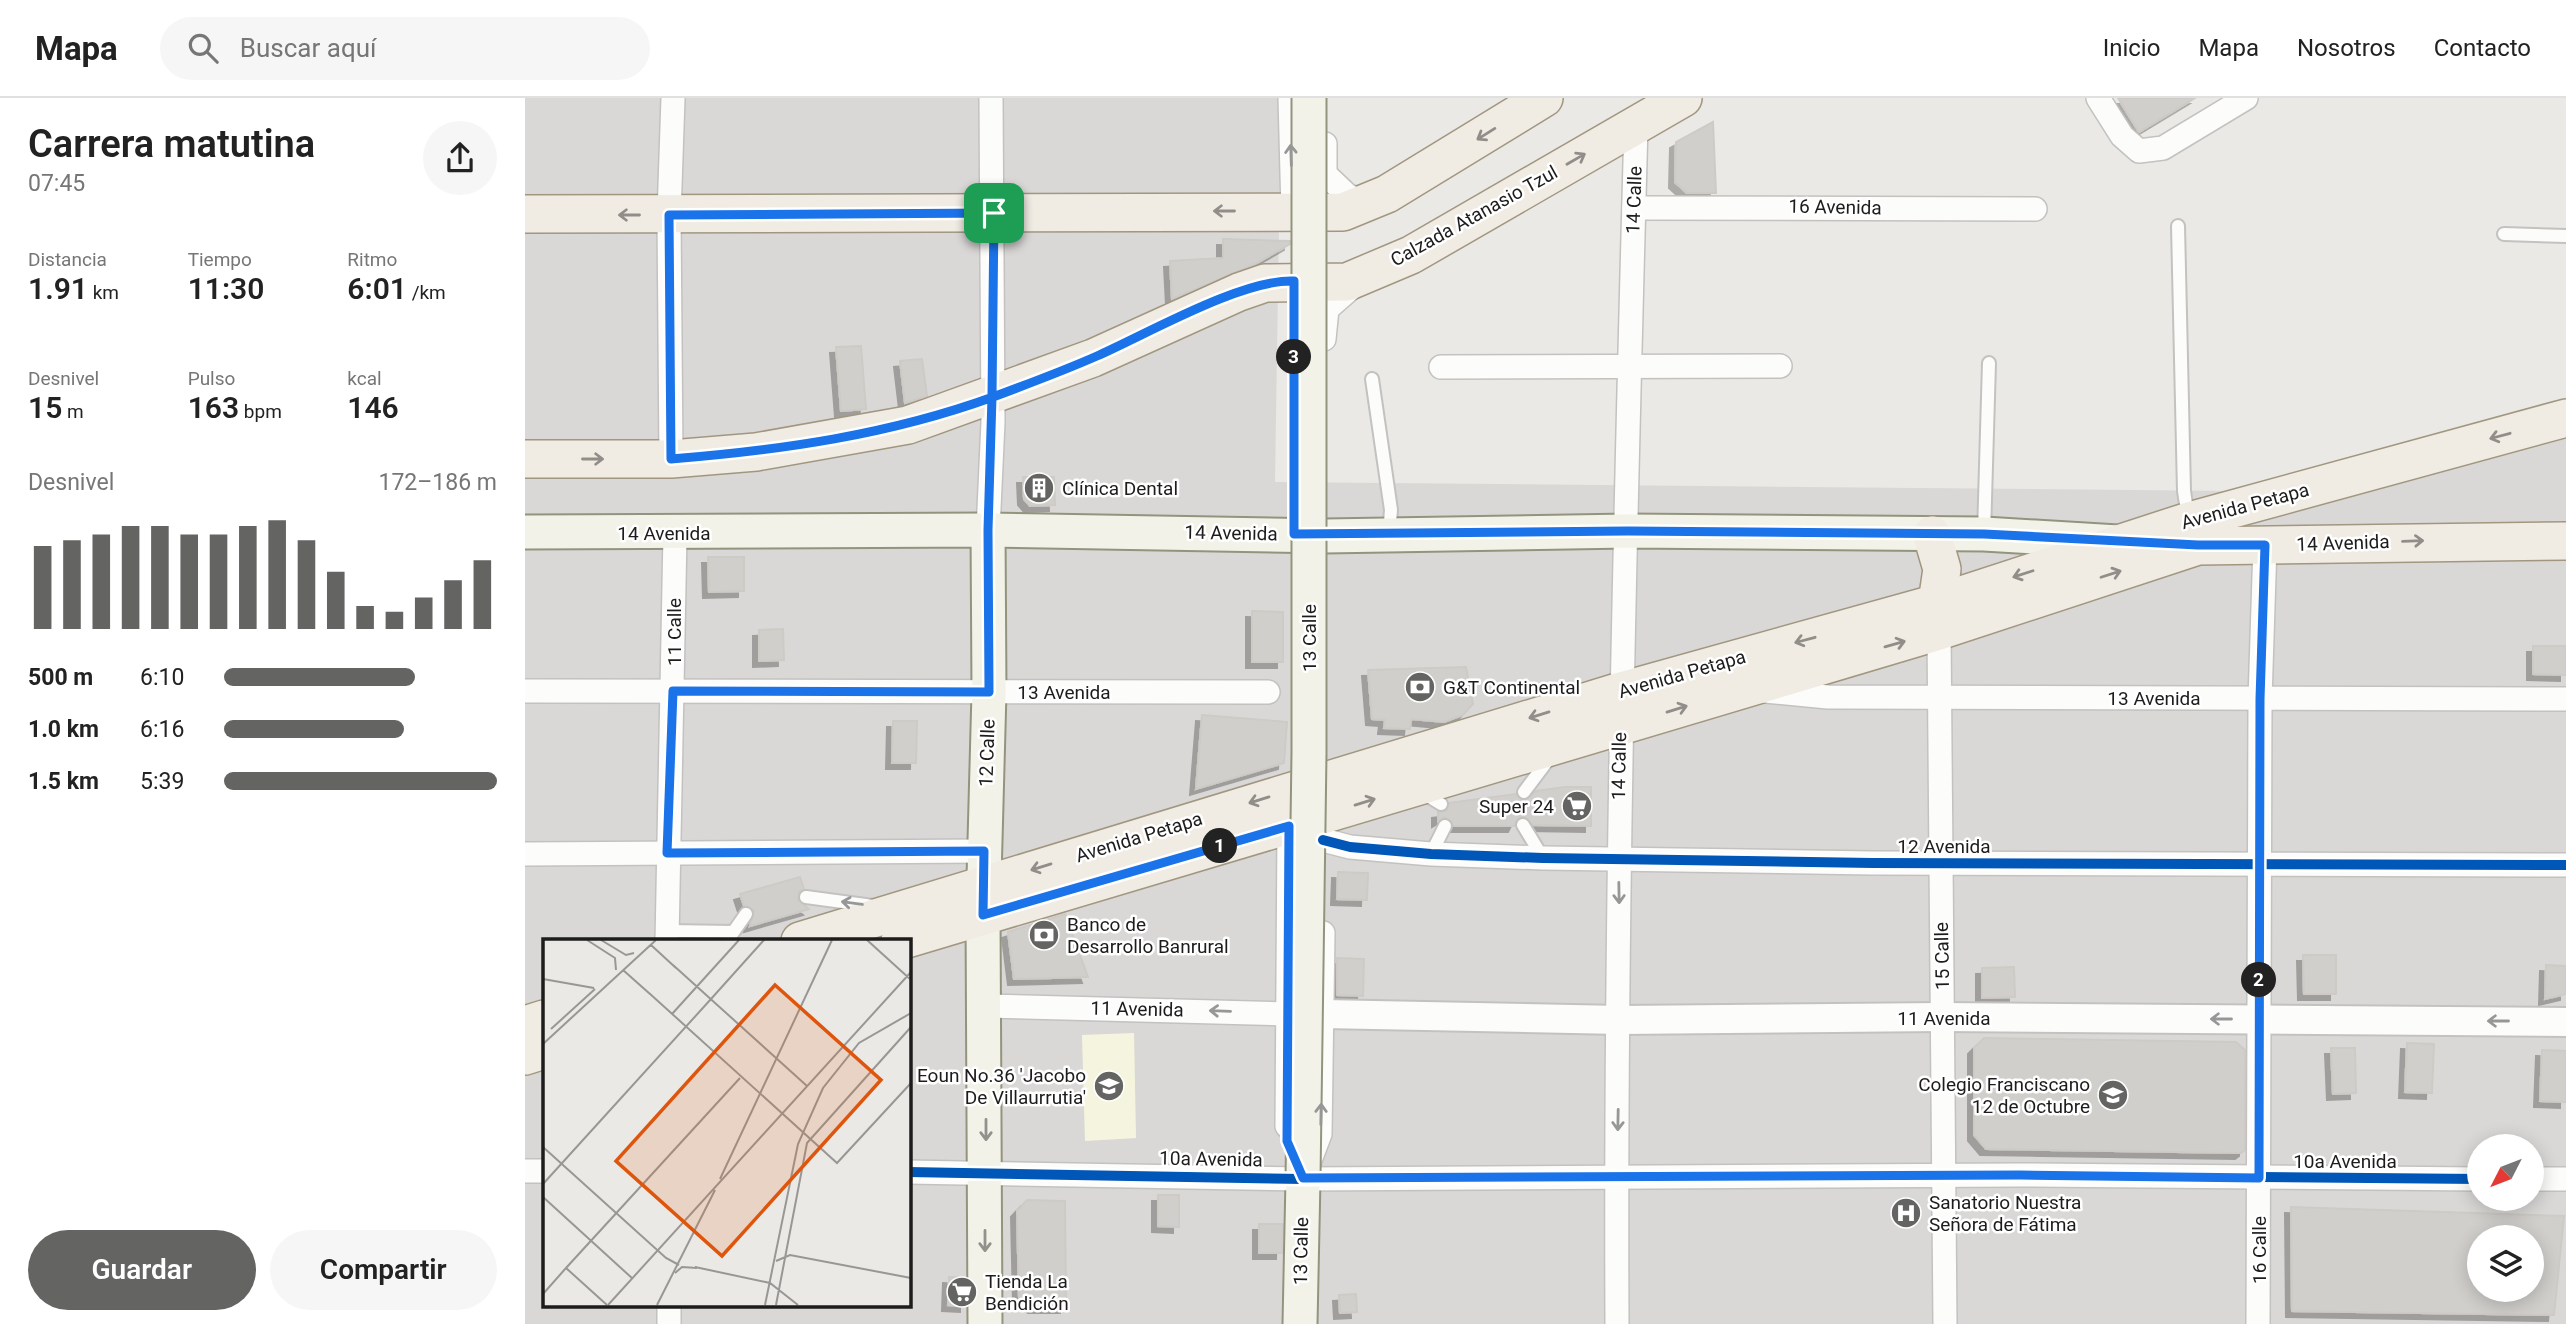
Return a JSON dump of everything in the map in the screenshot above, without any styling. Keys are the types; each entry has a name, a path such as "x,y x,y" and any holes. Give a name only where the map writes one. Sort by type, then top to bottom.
{"main road":[{"name":"13 Calle","path":"1300,1324 1309,753 1310,98"},
{"path":"525,214 1343,212 1387,194 1544,98"},
{"name":"Calzada Atanasio Tzul","path":"525,459 671,459 757,452 908,425 992,397 1093,358 1239,292 1265,283 1294,281 1338,284 1411,255 1683,98"},
{"name":"Avenida Petapa","path":"812,939 899,925 984,883 1317,806 1427,795 1560,744 1743,688 1938,617 2193,533 2566,418"},
{"name":"14 Avenida","path":"525,532 675,534 988,530 1389,535 1628,531 1984,534 2119,542"},
{"name":"12 Calle","path":"985,1324 984,883 989,692 988,530"},
{"name":"Avenida Petapa","path":"984,883 1289,826 1317,806 1621,691 1938,617 2119,542 2193,533"},
{"name":"14 Avenida","path":"2193,533 2265,545 2566,541"},
{"path":"1932,535 1942,569 1938,617"},
{"path":"525,1025 543,1019"},
{"path":"525,1056 543,1050"}],"street":[{"path":"671,459 669,215 673,98"},
{"name":"12 Calle","path":"988,530 994,213 991,98"},
{"path":"1290,98 1293,212"},
{"path":"1325,98 1325,174 1347,195 1365,204"},
{"path":"2098,98 2122,136 2139,151 2163,148 2246,98"},
{"name":"14 Calle","path":"1617,1324 1620,726 1628,531 1629,366 1636,125"},
{"name":"16 Avenida","path":"1634,208 2035,209"},
{"name":"13 Calle","path":"1310,535 1324,314 1335,300 1371,271"},
{"name":"13 Calle","path":"1294,281 1310,535 1323,1014 1320,1134 1303,1178"},
{"path":"1441,367 1780,366"},
{"name":"11 Calle","path":"667,936 675,534"},
{"path":"1310,535 1317,806"},
{"name":"16 Calle","path":"2259,1324 2260,699 2265,545"},
{"name":"15 Calle","path":"1938,617 1945,1324"},
{"name":"13 Avenida","path":"1743,688 1828,697 2566,699"},
{"name":"13 Avenida","path":"525,691 1268,692"},
{"name":"12 Avenida","path":"1317,806 1350,847 1431,854 1941,863 2566,865"},
{"name":"13 Calle","path":"1289,826 1287,1141 1303,1178"},
{"path":"525,854 667,853 984,883"},
{"name":"11 Avenida","path":"986,1006 1288,1014"},
{"name":"11 Avenida","path":"1323,1014 1620,1020 1942,1017 2566,1022"},
{"path":"525,1171 543,1171"},
{"name":"10a Avenida","path":"910,1172 1303,1178 1943,1178 2020,1175 2467,1179"},
{"path":"2545,1179 2566,1179"},
{"path":"669,1306 669,1324"}],"lane":[{"path":"2179,226 2184,491 2193,533"},
{"path":"2504,234 2566,236"},
{"path":"1984,534 1989,363"},
{"path":"1372,379 1391,510 1389,535"},
{"path":"1524,792 1560,744"},
{"path":"1523,825 1543,858"},
{"path":"1431,854 1445,826"},
{"path":"806,897 899,925"},
{"path":"667,936 730,936 746,914"}],"shaded area":[{"path":"525,98 1281,98 1275,482 2345,492 2566,439 2566,1324 525,1324"},
{"name":"Eoun No.36 'Jacobo De Villaurrutia'","path":"1134,1033 1136,1138 1085,1141 1082,1035"}],"building":[{"path":"2118,98 2195,98 2139,132"},
{"path":"1713,122 1716,193 1687,193 1675,182 1676,142"},
{"path":"1223,239 1290,241 1290,244 1255,264 1172,299 1170,261 1223,258"},
{"path":"861,346 866,409 841,411 836,347"},
{"path":"922,359 927,396 905,403 900,361"},
{"name":"Clínica Dental","path":"1023,477 1054,477 1055,505 1030,506 1024,499"},
{"path":"708,557 744,557 744,591 709,592"},
{"path":"1252,611 1283,612 1283,662 1252,662"},
{"path":"783,629 784,660 759,661 759,630"},
{"path":"2533,646 2566,646 2566,675 2533,674"},
{"name":"G&T Continental","path":"1466,667 1473,704 1463,715 1444,722 1411,719 1410,729 1384,728 1385,720 1372,719 1368,670"},
{"path":"1202,715 1287,722 1284,763 1196,789"},
{"path":"893,721 917,721 916,763 892,763"},
{"path":"1591,787 1591,826 1533,825 1523,816 1518,818 1514,826 1454,826 1445,817 1438,821 1438,812 1446,811 1449,803 1516,794 1524,801 1536,791"},
{"path":"1338,872 1368,873 1367,900 1337,899"},
{"path":"800,877 804,889 799,892 798,900 809,909 750,926 754,911 744,906 740,894"},
{"path":"1065,914 1088,977 1014,979 1008,932"},
{"path":"2303,955 2336,955 2336,994 2304,994"},
{"path":"1337,958 1364,959 1363,996 1337,995"},
{"path":"2546,965 2566,966 2566,994 2545,999"},
{"path":"2014,967 2015,997 1982,998 1982,968"},
{"name":"Colegio Franciscano 12 de Octubre","path":"1984,1038 2236,1042 2245,1050 2245,1150 2241,1153 1986,1149 1974,1135 1974,1048"},
{"path":"2407,1043 2434,1044 2432,1093 2405,1092"},
{"path":"2331,1048 2355,1048 2356,1093 2333,1094"},
{"path":"2542,1050 2566,1051 2566,1102 2540,1101"},
{"path":"1158,1195 1179,1195 1179,1227 1158,1226"},
{"path":"1027,1200 1065,1201 1066,1307 1034,1307 1019,1298 1017,1211"},
{"path":"2291,1207 2564,1216 2554,1315 2292,1311"},
{"path":"1259,1224 1283,1224 1282,1253 1259,1253"},
{"name":"Tienda La Bendición","path":"949,1277 966,1278 966,1306 948,1305"},
{"path":"1356,1294 1357,1312 1340,1313 1339,1295"}],"cycle path":[{"path":"1323,840 1350,847 1431,854 1543,858 1873,863 2566,865"},
{"path":"910,1172 1303,1179 2020,1175 2467,1179"}],"place":[{"name":"Clínica Dental","path":"1039,488"},
{"name":"G&T Continental","path":"1420,687"},
{"name":"Super 24","path":"1577,806"},
{"name":"Banco de Desarrollo Banrural","path":"1044,935"},
{"name":"Eoun No.36 'Jacobo De Villaurrutia'","path":"1109,1086"},
{"name":"Colegio Franciscano 12 de Octubre","path":"2113,1095"},
{"name":"Sanatorio Nuestra Señora de Fátima","path":"1906,1213"},
{"name":"Tienda La Bendición","path":"962,1292"}],"route":[{"path":"994,213 669,215 671,459 757,452 908,425 992,397 1093,358 1239,292 1265,283 1294,281 1294,534 1325,536 1628,531 1984,534 2119,542 2265,545 2260,699 2259,1178 2020,1175 1943,1178 1303,1178 1287,1141 1289,826 983,915 984,851 667,853 673,691 989,692 988,530 993,422 992,397 994,213"}]}
